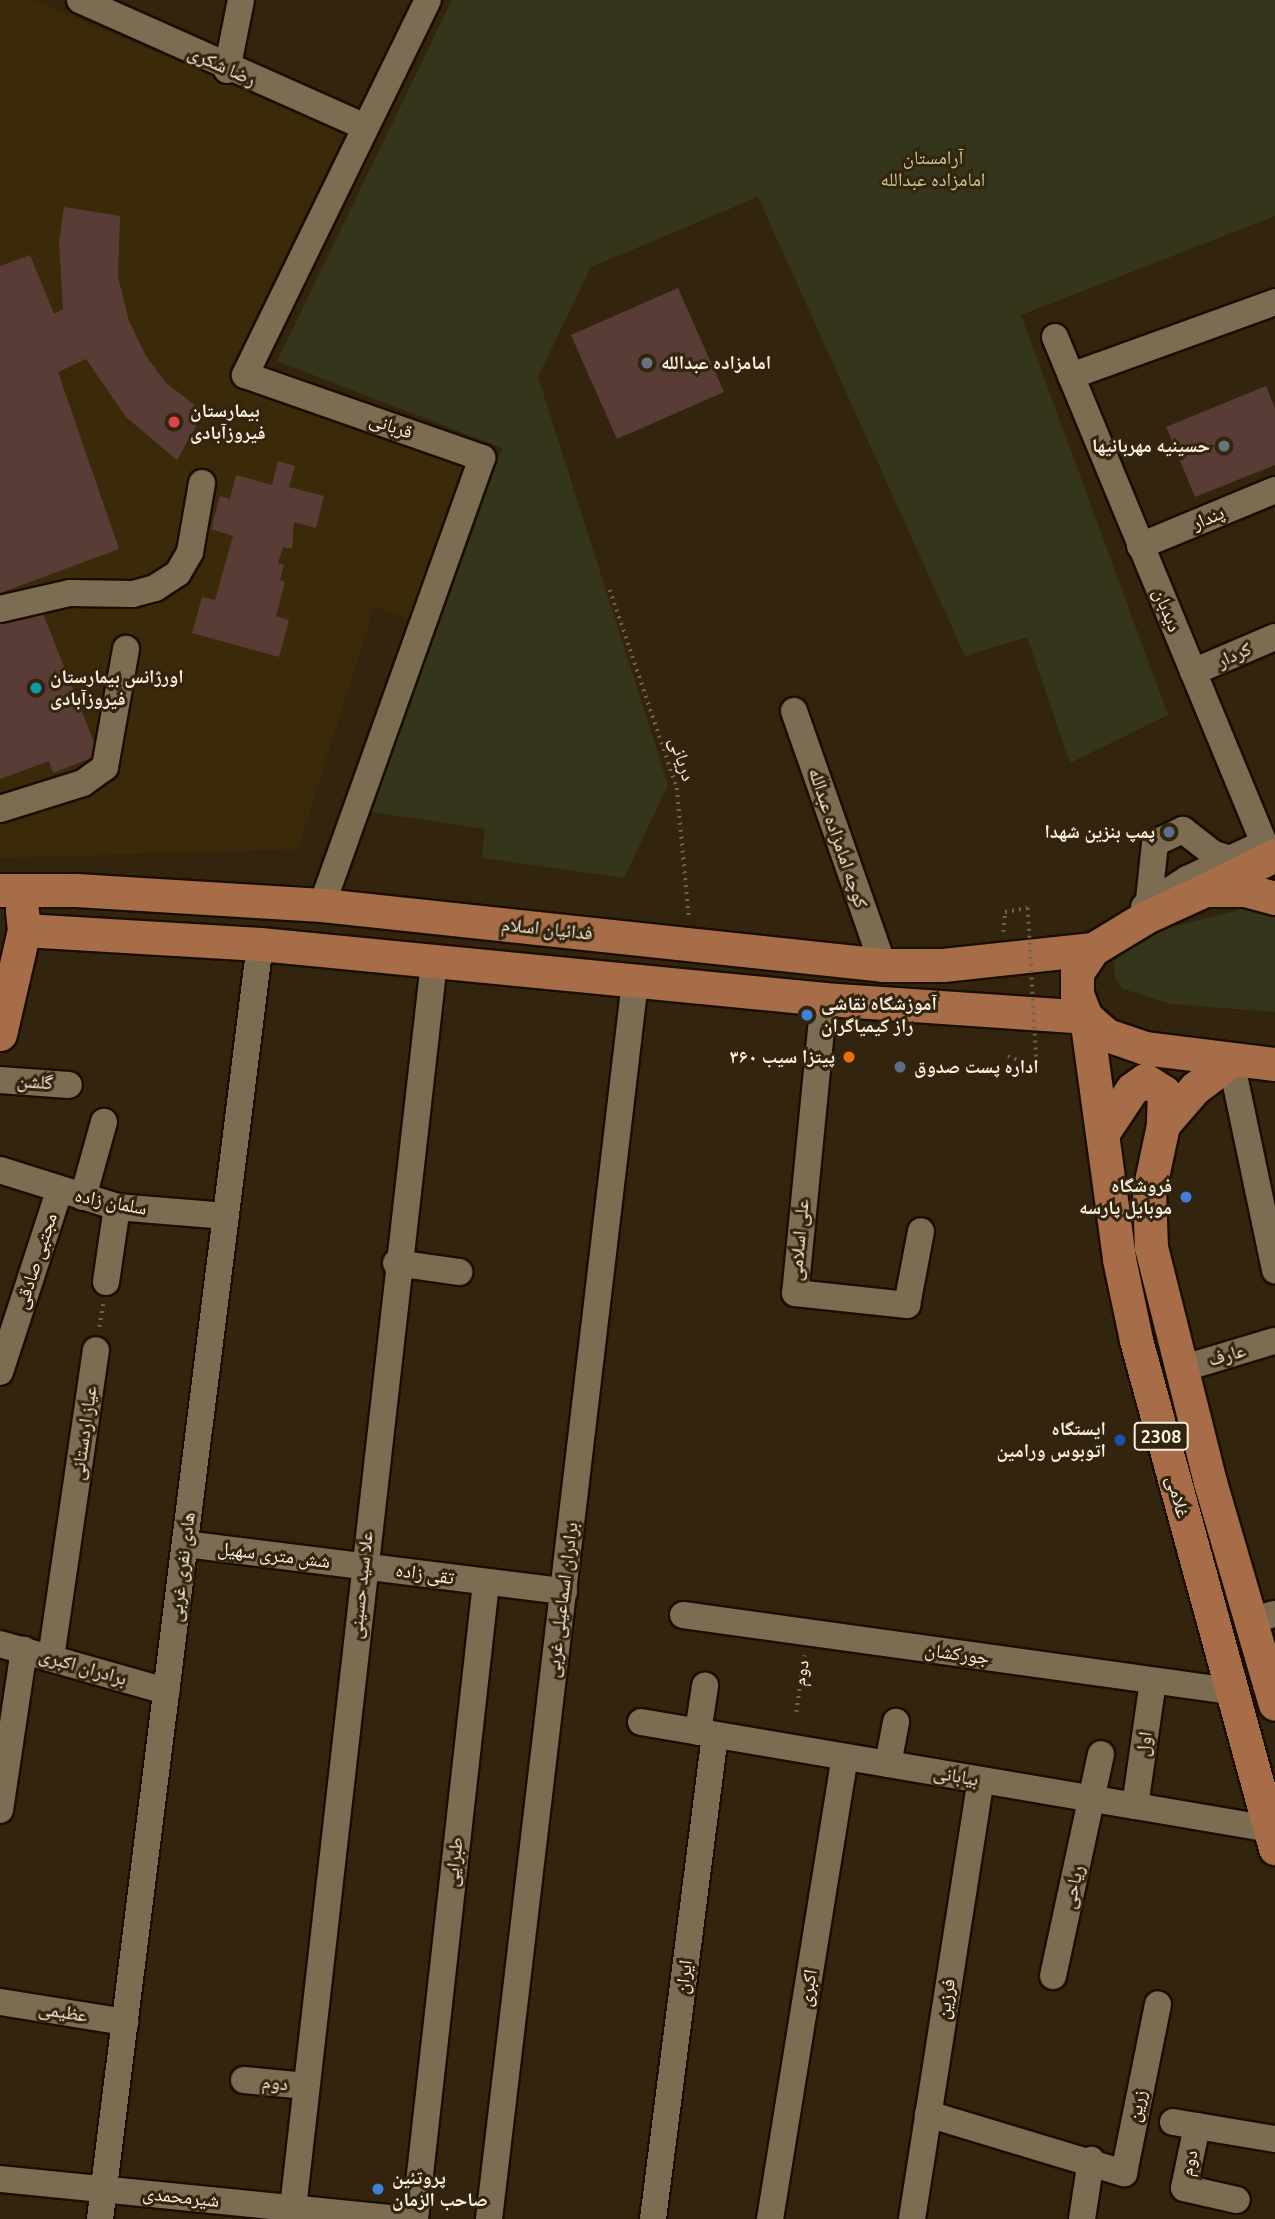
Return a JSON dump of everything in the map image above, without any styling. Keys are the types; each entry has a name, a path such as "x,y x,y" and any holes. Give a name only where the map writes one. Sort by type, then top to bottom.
{"main road":[{"path":"1093,948 1205,890 1271,846"},
{"name":"فدائیان اسلام","path":"4,890 76,890 322,905 883,965 943,965 1093,948"},
{"path":"0,1034 6,995 24,930 22,911 4,890"},
{"path":"76,890 63,911 77,933"},
{"path":"1205,890 1246,890 1275,898"},
{"path":"24,930 260,944 824,999 1086,1017 1107,1035 1144,1048 1261,1065"},
{"name":"غلامی","path":"1093,948 1077,973 1077,994 1086,1017 1104,1131 1119,1259 1136,1340 1273,1838"},
{"name":"غلامی","path":"1261,1065 1195,1088 1163,1125 1149,1191 1151,1247 1181,1369 1262,1618 1273,1692"},
{"path":"1104,1131 1132,1089 1145,1080 1164,1092 1163,1125"}],"street":[{"path":"228,69 241,0"},
{"name":"قربانی","path":"322,905 482,458 245,375 428,0"},
{"name":"رضا شکری","path":"96,3 228,69 365,127"},
{"path":"1071,376 1275,302"},
{"name":"دیدبان","path":"1055,337 1193,673 1271,846"},
{"path":"0,609 31,598 70,593 133,594 155,588 178,573 190,552 201,483"},
{"name":"پندار","path":"1140,546 1275,490"},
{"name":"کردار","path":"1193,673 1275,637"},
{"path":"0,809 83,783 105,767 126,649"},
{"name":"کوچه امامزاده عبدالله","path":"794,711 883,965"},
{"path":"1131,927 1149,900 1155,843 1183,830 1214,854 1230,859"},
{"path":"1149,900 1230,859 1271,846"},
{"name":"هادی نفری غربی","path":"100,2219 260,944"},
{"name":"علا سید حسینی","path":"293,2208 396,1263 434,962"},
{"name":"برادران اسماعیلی غربی","path":"489,2219 635,981"},
{"name":"علی اسلامی","path":"824,999 795,1293 907,1305 922,1231"},
{"path":"1261,1065 1275,1270"},
{"name":"گلشن","path":"0,1080 69,1085"},
{"name":"مجتبی صادقی","path":"0,1372 71,1194 104,1122"},
{"name":"سلمان زاده","path":"0,1170 117,1207 226,1216"},
{"path":"106,1283 117,1207"},
{"path":"396,1263 459,1272"},
{"name":"عارف","path":"1181,1369 1274,1341"},
{"name":"عیاز اردستانی","path":"51,1658 96,1350"},
{"name":"شش متری سهیل","path":"185,1544 363,1566"},
{"name":"تقی زاده","path":"363,1566 486,1583"},
{"path":"486,1583 564,1591"},
{"name":"طبرایی","path":"415,2219 486,1583"},
{"name":"جورکشان","path":"683,1615 1231,1691"},
{"path":"0,1810 12,1647"},
{"name":"برادران اکبری","path":"12,1647 166,1691"},
{"name":"اول","path":"1135,1806 1153,1681"},
{"path":"705,1686 707,1733"},
{"name":"بیابانی","path":"641,1722 1092,1798 1273,1838"},
{"path":"888,1764 896,1722"},
{"name":"ایران","path":"653,2219 707,1733"},
{"path":"1092,1798 1101,1754"},
{"name":"اکبری","path":"770,2219 845,1757"},
{"name":"فرزین","path":"912,2219 981,1780"},
{"name":"ریاحی","path":"1054,1976 1092,1798"},
{"name":"عظیمی","path":"0,2002 125,2022"},
{"name":"زرین","path":"928,2114 1091,2160 1124,2173 1158,2004"},
{"name":"دوم","path":"244,2080 306,2086"},
{"name":"دوم","path":"1237,2200 1184,2188 1185,2124 1275,2139"},
{"path":"1082,2219 1091,2160"},
{"name":"شیرمحمدی","path":"0,2179 104,2189 257,2212 293,2208 386,2218"}],"path":[{"name":"دریانی","path":"611,590 677,788 691,944"},
{"path":"1005,912 1028,908 1037,1069 1008,1056"},
{"path":"96,1350 106,1283"},
{"name":"دوم","path":"796,1712 807,1633"}],"shaded area":[{"name":"بیمارستان فیروزآبادی","path":"0,0 34,0 344,133 231,381 464,464 409,619 374,607 298,849 0,858"}],"green space":[{"name":"آرامستان امامزاده عبدالله","path":"452,0 1275,0 1275,216 1021,315 1168,715 1070,763 1027,637 965,656 758,197 591,267 538,377 668,785 624,878 482,858 485,829 371,812 502,448 277,361"},
{"path":"1247,908 1275,915 1275,1012 1171,1004 1123,989 1115,978 1114,962 1125,949 1168,928"}],"building":[{"path":"64,207 120,216 118,277 129,321 146,356 166,383 204,412 177,460 126,417 86,359 58,372 119,549 0,593 0,266 30,255 54,314 63,309 59,243"},
{"name":"امامزاده عبدالله","path":"678,288 724,392 617,439 571,335"},
{"name":"حسینیه مهربانیها","path":"1266,386 1275,408 1275,465 1195,497 1166,427"},
{"path":"278,461 295,466 289,487 324,496 316,528 294,522 292,549 283,547 278,563 284,565 280,580 285,582 276,616 289,620 279,657 192,633 202,597 215,600 233,536 211,529 220,496 230,499 236,475 272,485"},
{"name":"اورژانس بیمارستان فیروزآبادی","path":"40,606 99,755 53,773 49,761 0,779 0,621"}],"place":[{"name":"امامزاده عبدالله","path":"647,363"},
{"name":"بیمارستان فیروزآبادی","path":"174,422"},
{"name":"حسینیه مهربانیها","path":"1224,446"},
{"name":"اورژانس بیمارستان فیروزآبادی","path":"36,688"},
{"name":"پمپ بنزین شهدا","path":"1169,832"},
{"name":"آموزشگاه نقاشی راز کیمیاگران","path":"807,1015"},
{"name":"پیتزا سیب ۳۶۰","path":"849,1057"},
{"name":"اداره پست صدوق","path":"900,1067"},
{"name":"فروشگاه موبایل پارسه","path":"1186,1197"},
{"name":"ایستگاه اتوبوس ورامین","path":"1120,1440"},
{"name":"پروتئین صاحب الزمان","path":"378,2189"}]}
